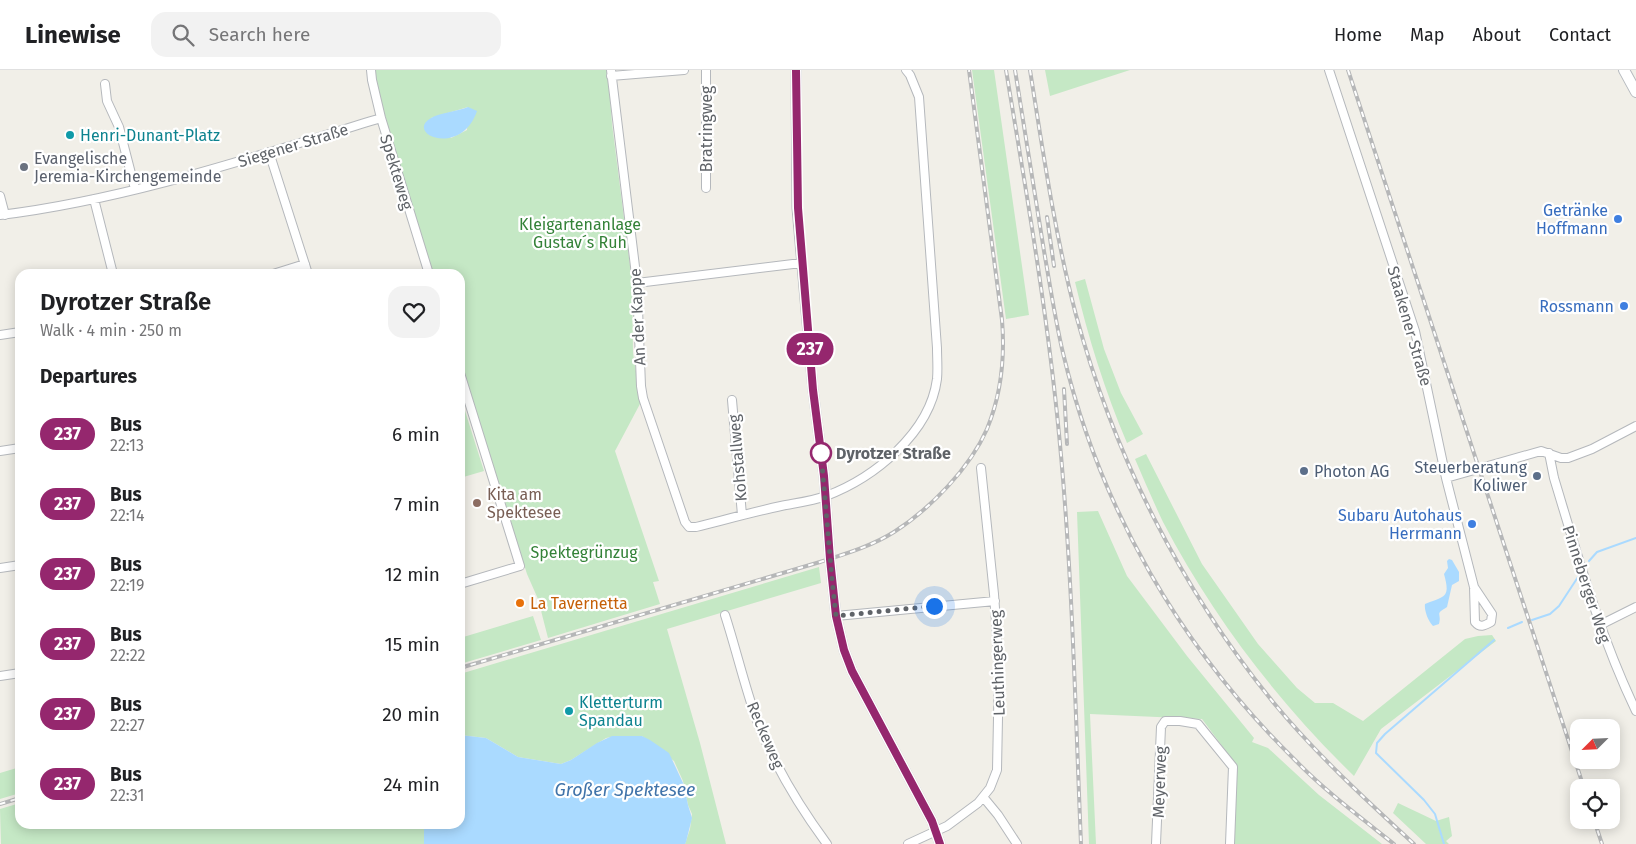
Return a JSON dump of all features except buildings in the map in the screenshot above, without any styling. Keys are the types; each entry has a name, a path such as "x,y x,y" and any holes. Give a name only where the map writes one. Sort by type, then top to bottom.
{"main road":[{"path":"1624,70 1635,88"}],"street":[{"name":"Spekteweg","path":"371,70 381,118 427,269"},
{"path":"611,73 684,70"},
{"name":"Bratringweg","path":"706,70 706,188"},
{"path":"796,70 797,194 802,264 836,616 844,650 855,678 936,830 940,844"},
{"path":"742,515 825,496 862,479 903,445 916,430 932,397 937,380 937,348 919,96 906,70"},
{"name":"Staakener Straße","path":"1329,70 1415,330 1446,478 1474,587 1475,622 1478,626 1482,626 1490,622 1492,614 1474,587"},
{"name":"An der Kappe","path":"611,73 636,283 643,398 685,522 689,527 696,527 742,515"},
{"path":"105,84 107,101 118,127 135,189"},
{"name":"Siegener Straße","path":"2,215 94,199 207,172 381,118"},
{"path":"269,152 306,269"},
{"path":"0,196 2,215"},
{"path":"94,199 112,269"},
{"path":"289,269 305,264"},
{"path":"636,283 802,264"},
{"path":"0,335 15,333"},
{"path":"465,388 520,566 465,582"},
{"name":"Kohstallweg","path":"732,400 742,515"},
{"path":"1446,478 1532,452 1541,451 1561,458 1568,458 1578,455 1636,426"},
{"path":"0,451 15,449"},
{"name":"Pinneberger Weg","path":"1549,453 1554,478 1600,625 1617,670 1636,711"},
{"name":"Leuthingerweg","path":"908,844 947,826 984,798 994,780 998,753 999,666 981,468"},
{"path":"0,568 15,566"},
{"path":"836,616 994,601"},
{"path":"1600,625 1636,607"},
{"name":"Reckeweg","path":"726,615 743,678 763,734 784,777 827,844"},
{"path":"0,676 15,674"},
{"name":"Meyerweg","path":"1156,844 1161,727 1165,721 1198,724 1233,767 1230,844"},
{"path":"984,798 1017,844"}],"green space":[{"name":"Spektegrünzug","path":"375,70 608,70 612,124 632,281 633,353 641,402 615,451 659,581 653,582 660,604 548,638 538,599 527,574 465,379 465,269 431,269 375,80","holes":["468,107 467,130 451,138 431,118"]},
{"path":"972,70 994,70 1029,315 1006,319"},
{"path":"1045,70 1130,70 1050,96"},
{"path":"1085,279 1104,349 1121,393 1143,434 1127,443 1104,384 1080,303 1075,282"},
{"path":"465,411 484,471 465,477"},
{"path":"1146,454 1202,564 1258,644 1297,688 1315,703 1333,703 1363,721 1465,639 1492,635 1496,641 1381,729 1354,776 1273,688 1248,656 1203,591 1163,522 1135,459"},
{"path":"1098,511 1127,576 1187,656 1254,738 1252,742 1268,748 1319,795 1382,844 1233,844 1237,766 1202,719 1090,714 1096,844 1089,844 1077,512"},
{"path":"819,567 821,583 667,629 700,743 726,844 685,844 692,814 683,781 674,761 642,736 606,738 571,760 561,764 518,757 486,738 465,736 465,673"},
{"path":"533,616 541,640 465,663 465,636"},
{"path":"15,768 15,794 0,799 0,773"},
{"path":"1398,803 1436,821 1449,817 1452,836 1446,841 1449,844 1426,844 1393,813"},
{"path":"15,804 15,829 424,829 424,844 1,844 0,809"}],"water":[{"path":"468,107 477,111 469,125 459,134 448,138 438,138 429,135 425,130 425,124 431,118"},
{"path":"1449,559 1452,560 1459,572 1459,581 1452,585 1447,607 1440,613 1439,624 1433,626 1427,615 1425,604 1441,598 1446,592 1444,574 1448,568 1447,561"},
{"name":"Großer Spektesee","path":"465,736 486,738 518,757 561,764 612,736 642,736 669,753 684,785 692,818 685,844 424,844 424,829 465,829"}],"waterway":[{"path":"1589,561 1597,552 1636,538"},
{"path":"1532,620 1550,614 1559,606 1578,577"},
{"path":"1508,628 1522,622"},
{"path":"1444,844 1435,814 1424,800 1376,753 1377,743 1494,640"}],"railway":[{"path":"465,667 820,562 858,549 886,537 908,523 935,500 960,473 980,444 992,416 999,389 1003,347 1002,320 969,70"},
{"path":"1006,70 1041,285 1057,414 1070,575 1081,844"},
{"path":"1015,70 1044,251 1063,353 1079,411 1099,467 1123,521 1150,573 1181,623 1216,671 1254,717 1318,782 1394,844"},
{"path":"1030,70 1056,224 1076,315 1110,419 1154,519 1180,567 1209,614 1273,702 1323,757 1414,844"},
{"path":"1348,70 1581,779"},
{"path":"1047,217 1054,266"},
{"path":"1064,389 1067,444"},
{"path":"0,804 15,800"},
{"path":"1597,829 1602,844"}],"bus line":[{"name":"237","path":"796,70 798,219 836,616 848,663 932,821 940,844"}],"place":[{"name":"Henri-Dunant-Platz","path":"70,135"},
{"name":"Evangelische Jeremia-Kirchengemeinde","path":"24,167"},
{"name":"Getränke Hoffmann","path":"1618,219"},
{"name":"Rossmann","path":"1624,306"},
{"name":"Dyrotzer Straße","path":"821,453"},
{"name":"Photon AG","path":"1304,471"},
{"name":"Steuerberatung Koliwer","path":"1537,476"},
{"name":"Kita am Spektesee","path":"477,503"},
{"name":"Subaru Autohaus Herrmann","path":"1472,524"},
{"name":"La Tavernetta","path":"520,603"},
{"name":"Kletterturm Spandau","path":"569,711"}],"route":[{"path":"821,453 836,616 934,606"}],"park label":[{"name":"Kleigartenanlage Gustav´s Ruh","path":"580,233"}]}
